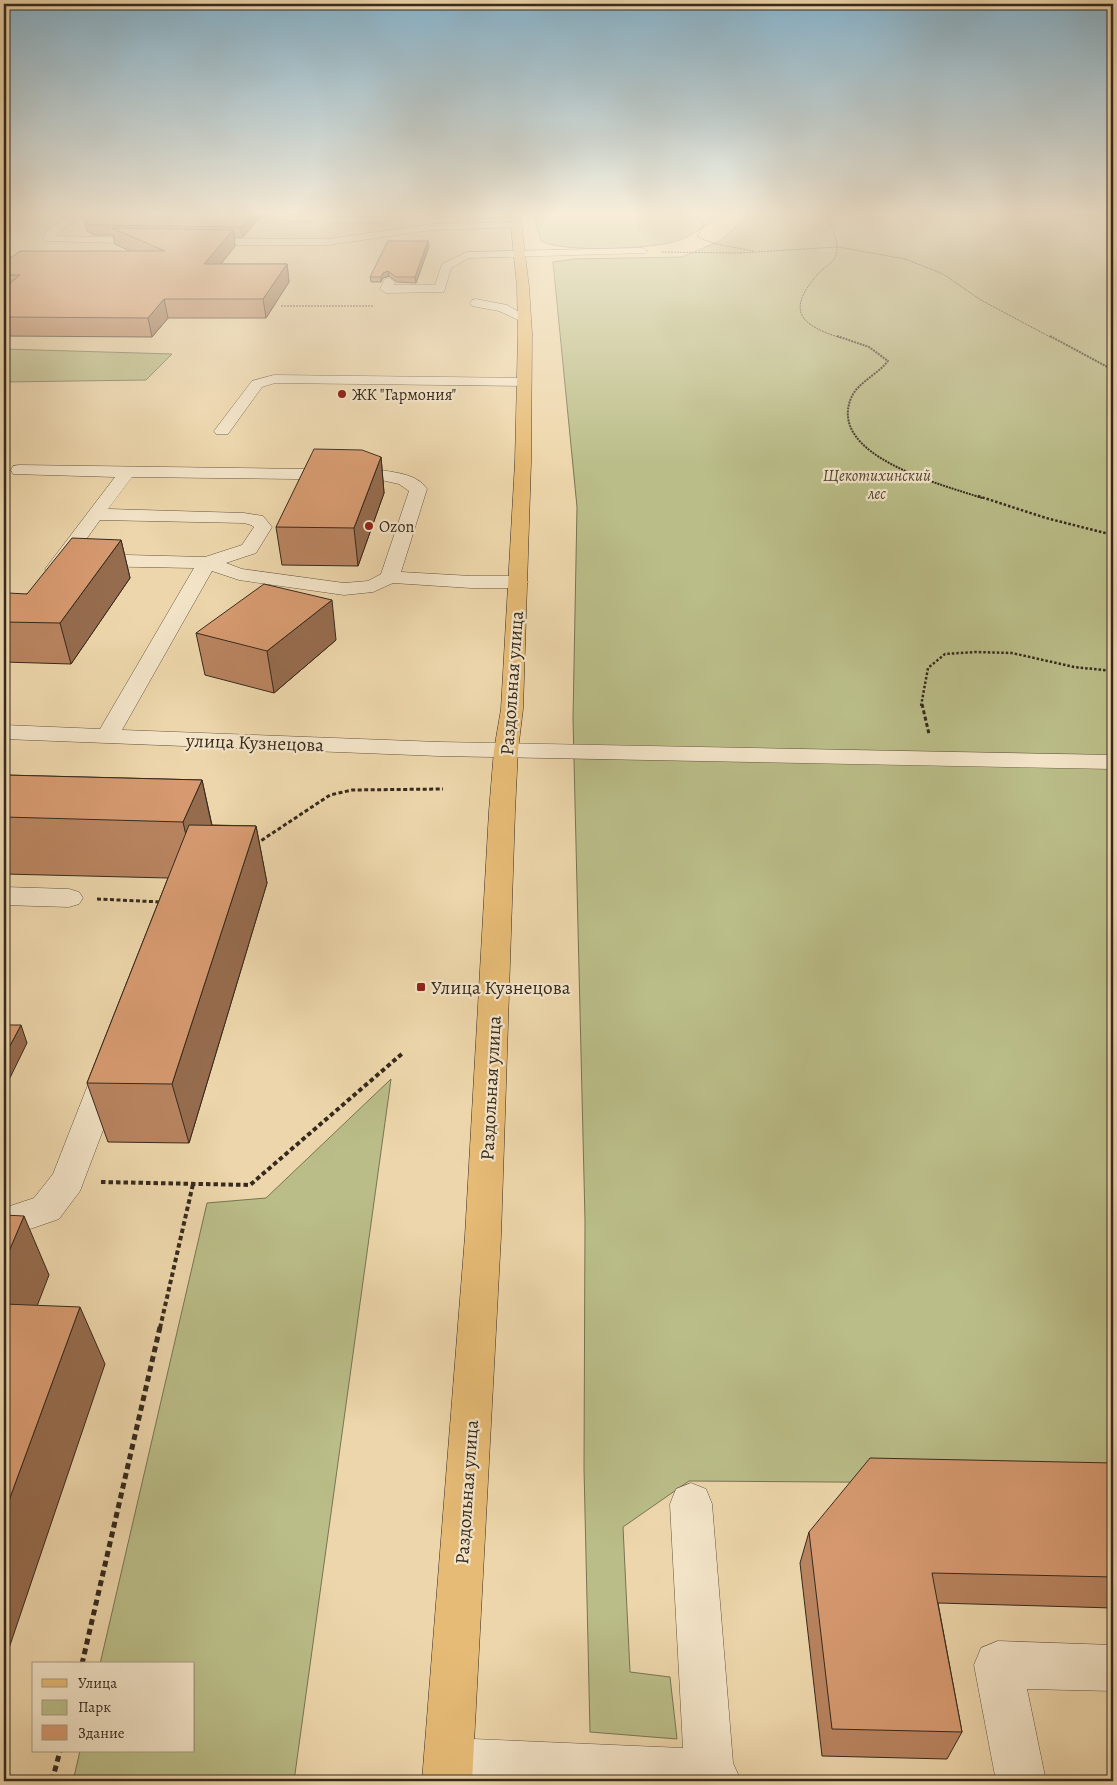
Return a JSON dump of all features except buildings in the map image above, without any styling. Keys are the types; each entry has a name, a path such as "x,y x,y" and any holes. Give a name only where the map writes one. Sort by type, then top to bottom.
{"main road":[{"name":"Раздольная улица","path":"448,1772 483,1236 506,750 512,709 524,382 524,297"}],"street":[{"path":"498,297 476,303 503,308 525,319"},
{"path":"222,431 257,384 264,380 524,382"},
{"path":"19,470 381,475 405,480 418,489 390,577"},
{"path":"44,583 127,472"},
{"path":"95,514 244,518 257,520 263,527 249,549 207,563 107,736"},
{"path":"62,560 207,563 239,574 344,589 372,586 390,577 471,582 518,582"},
{"name":"улица Кузнецова","path":"4,732 440,750 935,757 1113,762"},
{"path":"4,896 69,898"},
{"path":"4,1222 46,1209 68,1181 117,1049"},
{"path":"448,1772 712,1778 691,1504"},
{"path":"1021,1781 998,1665 1113,1668"}],"path":[{"path":"802,297 799,302 800,314 814,326 829,334 869,347 888,361 881,372 856,388 850,399 848,416 854,435 871,452 901,468 1054,522 1113,535"},
{"path":"977,297 1113,370"},
{"path":"935,757 921,708 928,668 945,654 976,652 1012,653 1074,666 1113,671"},
{"path":"251,848 330,795 352,790 443,789"},
{"path":"69,898 164,902"},
{"path":"68,1181 250,1185 404,1052"},
{"path":"82,1662 193,1184"},
{"path":"52,1781 60,1752"}],"green space":[{"name":"Щекотихинский лес","path":"556,297 1113,297 1113,1484 689,1481 623,1527 630,1672 670,1677 677,1739 590,1732 584,1468 585,1220 573,718 577,507"},
{"path":"4,349 172,354 146,380 4,382"},
{"path":"391,1079 294,1781 73,1781 80,1752 195,1752 195,1662 100,1662 207,1203 266,1198"}],"place":[{"name":"ЖК \"Гармония\"","path":"342,394"},
{"name":"Ozon","path":"369,526"},
{"name":"Улица Кузнецова","path":"421,987"}]}
